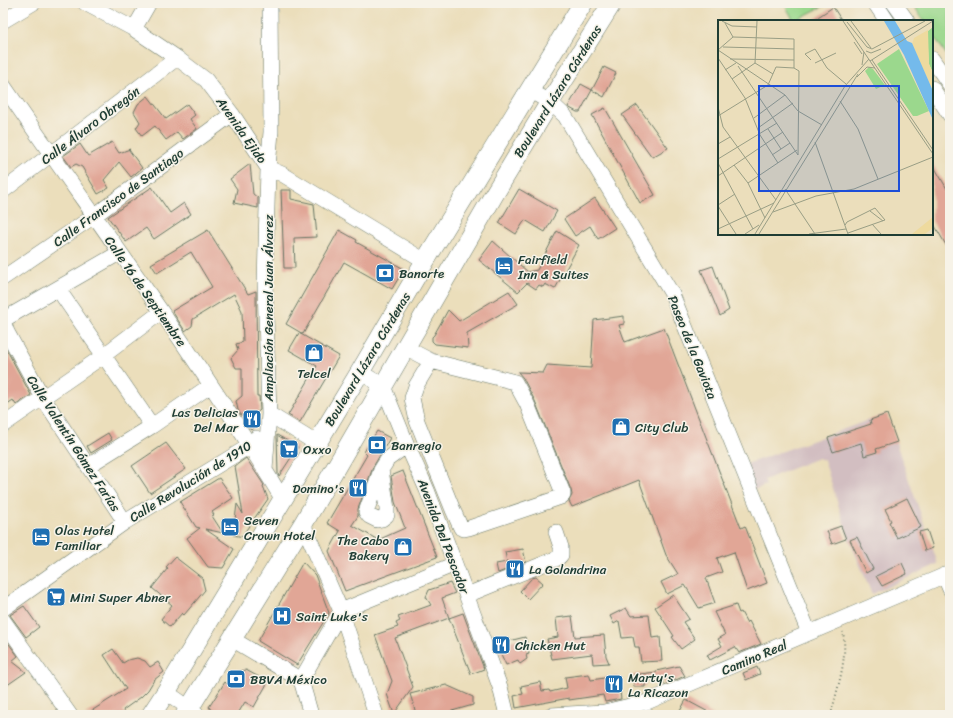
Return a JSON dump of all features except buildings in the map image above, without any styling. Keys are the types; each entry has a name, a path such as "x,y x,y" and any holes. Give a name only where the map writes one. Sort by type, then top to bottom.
{"main road":[{"name":"Boulevard Lázaro Cárdenas","path":"158,714 166,692 255,547 425,261 583,3"},
{"name":"Boulevard Lázaro Cárdenas","path":"190,713 232,639 303,524 495,193 611,4"},
{"path":"255,547 255,556 259,564 279,564"}],"street":[{"path":"3,21 33,3"},
{"name":"Avenida Ejido","path":"85,3 134,29 206,80 232,114 268,168 282,174 425,261"},
{"path":"134,29 149,3"},
{"name":"Ampliación General Juan Álvarez","path":"265,470 269,414 265,284 268,168 271,132 270,3"},
{"path":"875,3 886,20"},
{"path":"894,3 906,20"},
{"name":"Calle Álvaro Obregón","path":"3,190 177,58"},
{"path":"933,60 950,85"},
{"name":"Calle 16 de Septiembre","path":"3,85 211,385 251,445 283,500"},
{"name":"Paseo de la Gaviota","path":"529,90 550,102 564,116 672,294 809,633"},
{"path":"933,90 950,115"},
{"name":"Calle Francisco de Santiago","path":"3,278 94,216 232,114"},
{"path":"3,320 119,253"},
{"path":"58,289 152,426"},
{"path":"3,425 104,355 161,312"},
{"name":"Calle Valentín Gómez Farías","path":"3,320 7,332 43,398 125,522"},
{"path":"406,348 431,361 515,382 527,404 563,493 561,497 469,528 461,528 452,510 445,488 417,421 412,398 416,386 431,361"},
{"path":"360,372 383,386"},
{"path":"88,466 152,426 211,385"},
{"name":"Avenida Del Pescador","path":"383,386 427,490 467,595 500,687 507,715"},
{"path":"269,414 316,443"},
{"name":"Calle Revolución de 1910","path":"3,609 125,522 251,445 263,428 269,414"},
{"path":"381,470 388,459 407,445"},
{"path":"427,490 445,488"},
{"path":"436,515 452,510"},
{"path":"303,524 342,610 376,715"},
{"path":"467,595 558,558 561,555 561,547 556,532"},
{"path":"301,680 342,610 455,564"},
{"name":"Camino Real","path":"551,715 604,712 647,702 809,633 948,579"},
{"path":"3,620 70,715"},
{"path":"232,639 301,680 311,715"},
{"path":"166,692 190,713"}],"path":[{"path":"830,715 844,659 845,639 841,620"}],"shaded area":[{"path":"886,414 938,564 872,594 849,539 824,460 818,458 764,480 766,485 754,490 744,465"}],"green space":[{"path":"784,3 829,3 796,20 793,20"},
{"path":"912,3 950,3 950,60 933,34 933,20 923,20"}],"place":[{"name":"Fairfield Inn & Suites","path":"504,266"},
{"name":"Banorte","path":"385,273"},
{"name":"Telcel","path":"314,353"},
{"name":"Las Delicias Del Mar","path":"252,419"},
{"name":"City Club","path":"621,427"},
{"name":"Banregio","path":"377,445"},
{"name":"Oxxo","path":"289,449"},
{"name":"Domino's","path":"358,488"},
{"name":"Seven Crown Hotel","path":"230,527"},
{"name":"Olas Hotel Familiar","path":"41,537"},
{"name":"The Cabo Bakery","path":"403,547"},
{"name":"La Golandrina","path":"515,569"},
{"name":"Mini Super Abner","path":"56,597"},
{"name":"Saint Luke's","path":"282,616"},
{"name":"Chicken Hut","path":"501,645"},
{"name":"BBVA México","path":"236,679"},
{"name":"Marty's La Ricazon","path":"614,684"}]}
